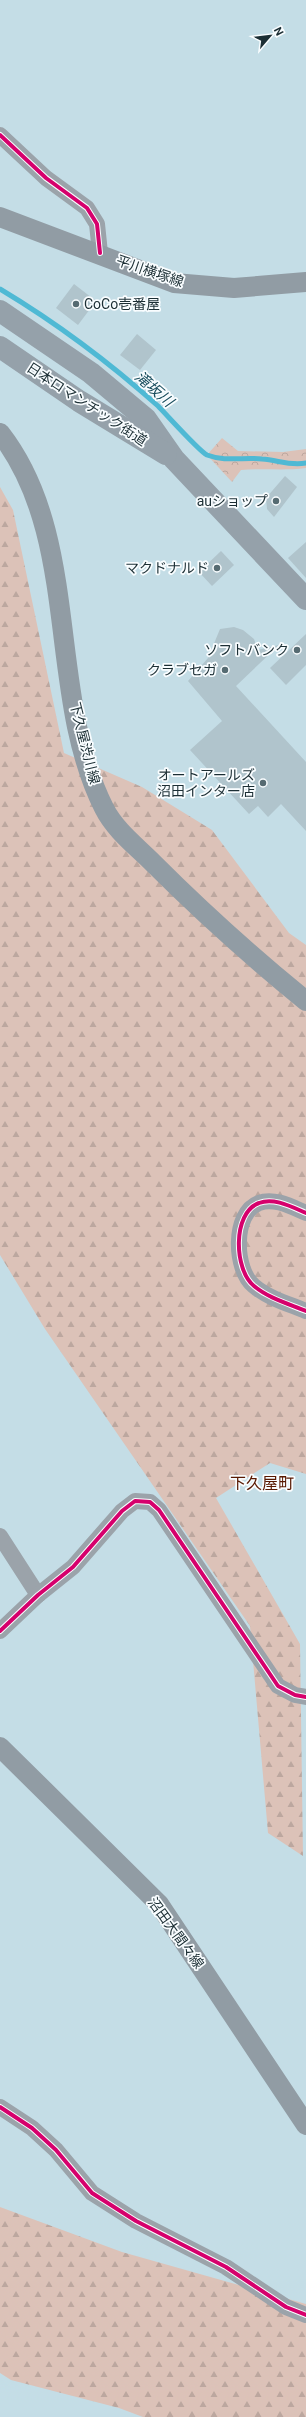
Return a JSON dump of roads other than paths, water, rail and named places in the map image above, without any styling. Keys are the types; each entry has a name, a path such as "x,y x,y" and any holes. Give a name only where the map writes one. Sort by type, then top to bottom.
{"highway":[{"name":"日本ロマンチック街道","path":"0,311 91,373 146,419 174,459 306,599"},
{"name":"日本ロマンチック街道","path":"0,347 79,401 174,459"}],"main road":[{"name":"平川横塚線","path":"0,217 100,253 174,282 204,287 234,288 306,282"},
{"name":"下久屋渋川線","path":"0,433 23,468 32,487 41,515 52,560 78,724 86,759 104,809 122,834 194,904 242,949 306,1001"},
{"name":"沼田大間々線","path":"0,1747 159,1904 306,2125"}],"street":[{"path":"0,135 46,178 87,208 96,224 100,253"},
{"path":"306,1213 271,1200 258,1203 249,1210 242,1221 239,1239 239,1253 244,1274 253,1286 276,1300 306,1311"},
{"path":"0,1631 38,1595 73,1567 122,1511 135,1501 150,1502 159,1510 278,1686 295,1695 306,1697"},
{"path":"0,1536 38,1595"},
{"path":"0,2106 36,2132 56,2150 92,2193 136,2221 226,2267 286,2306 306,2315"}],"waterway":[{"name":"滝坂川","path":"0,289 62,329 121,374 158,406 190,440 207,455 221,458 255,459 300,464 306,463"}],"place":[{"name":"CoCo壱番屋","path":"76,304"},
{"name":"auショップ","path":"276,501"},
{"name":"マクドナルド","path":"217,568"},
{"name":"ソフトバンク","path":"297,650"},
{"name":"クラブセガ","path":"225,670"},
{"name":"オートアールズ 沼田インター店","path":"263,783"}],"district":[{"name":"下久屋町","path":"262,1483"}]}
